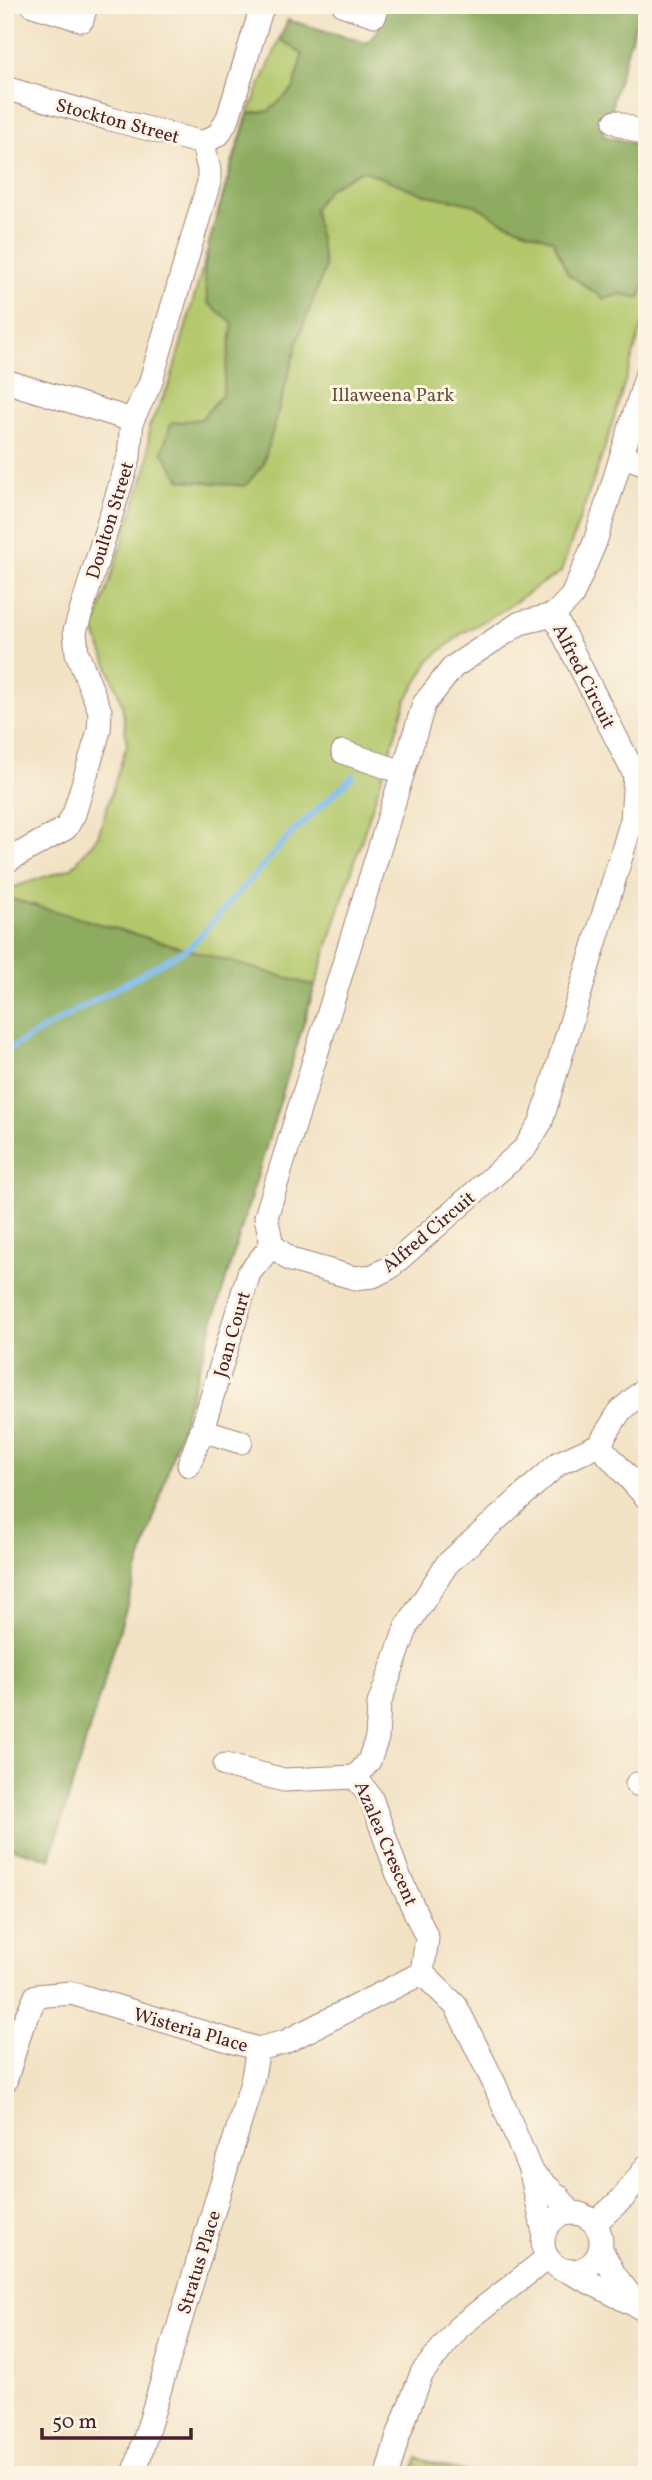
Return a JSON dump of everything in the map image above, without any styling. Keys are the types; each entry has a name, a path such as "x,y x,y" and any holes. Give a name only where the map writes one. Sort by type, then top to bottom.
{"street":[{"path":"33,5 82,20 86,5"},
{"name":"Stockton Street","path":"5,88 203,143 219,134 228,118 261,10 265,5"},
{"path":"344,5 375,15"},
{"path":"615,122 647,135"},
{"name":"Doulton Street","path":"5,862 66,828 75,814 99,731 100,711 77,653 75,631 129,457 132,420 149,384 209,182 203,143"},
{"path":"647,374 622,456 647,464"},
{"path":"5,381 132,420"},
{"name":"Alfred Circuit","path":"554,615 635,775 632,820 541,1122 525,1148 389,1268 373,1276 355,1278 292,1260 272,1244 266,1217 424,704 453,667 520,623 554,615 572,596 595,542 622,456"},
{"path":"343,752 402,772"},
{"name":"Joan Court","path":"189,1465 249,1273 272,1244"},
{"path":"647,1387 620,1411 599,1445 647,1498"},
{"path":"202,1430 241,1442"},
{"name":"Azalea Crescent","path":"422,1973 427,1938 397,1872 371,1798 356,1777 369,1761 377,1738 379,1704 407,1626 447,1564 559,1462 599,1445"},
{"path":"225,1765 284,1780 356,1777"},
{"path":"422,1973 456,2006 495,2085 531,2172 547,2259 553,2265 643,2309"},
{"name":"Wisteria Place","path":"5,2082 22,2026 36,1996 71,1993 258,2049 285,2042 422,1973"},
{"name":"Stratus Place","path":"134,2475 252,2082 258,2049"},
{"path":"595,2223 623,2198 647,2166"},
{"path":"531,2172 558,2196 571,2213"},
{"path":"544,2233 554,2218 571,2213 580,2213 595,2223 602,2240 601,2249 592,2264 569,2272"},
{"path":"601,2249 614,2274 643,2309"},
{"path":"387,2475 398,2436 422,2373 459,2327 547,2259"}],"green space":[{"path":"383,5 641,5 613,98 612,114 602,127 604,136 647,147 647,276 640,298 622,294 604,299 568,274 553,240 501,221 475,205 423,194 362,170 328,189 314,209 325,268 299,337 263,465 245,486 181,480 162,452 171,423 201,419 222,395 233,323 208,303 204,272 209,243 248,114 269,111 294,88 302,54 280,39 288,20 367,43 378,31"},
{"name":"Illaweena Park","path":"288,20 647,157 647,310 604,450 561,572 461,634 430,660 406,701 315,986 5,897 5,890 72,868 98,836 127,744 122,703 94,630 148,463 149,427 170,383 232,163 248,114"},
{"path":"5,897 315,986 50,1859 5,1846"},
{"path":"417,2458 472,2475 412,2475"}],"waterway":[{"path":"5,1051 191,946 290,835 353,776"}]}
